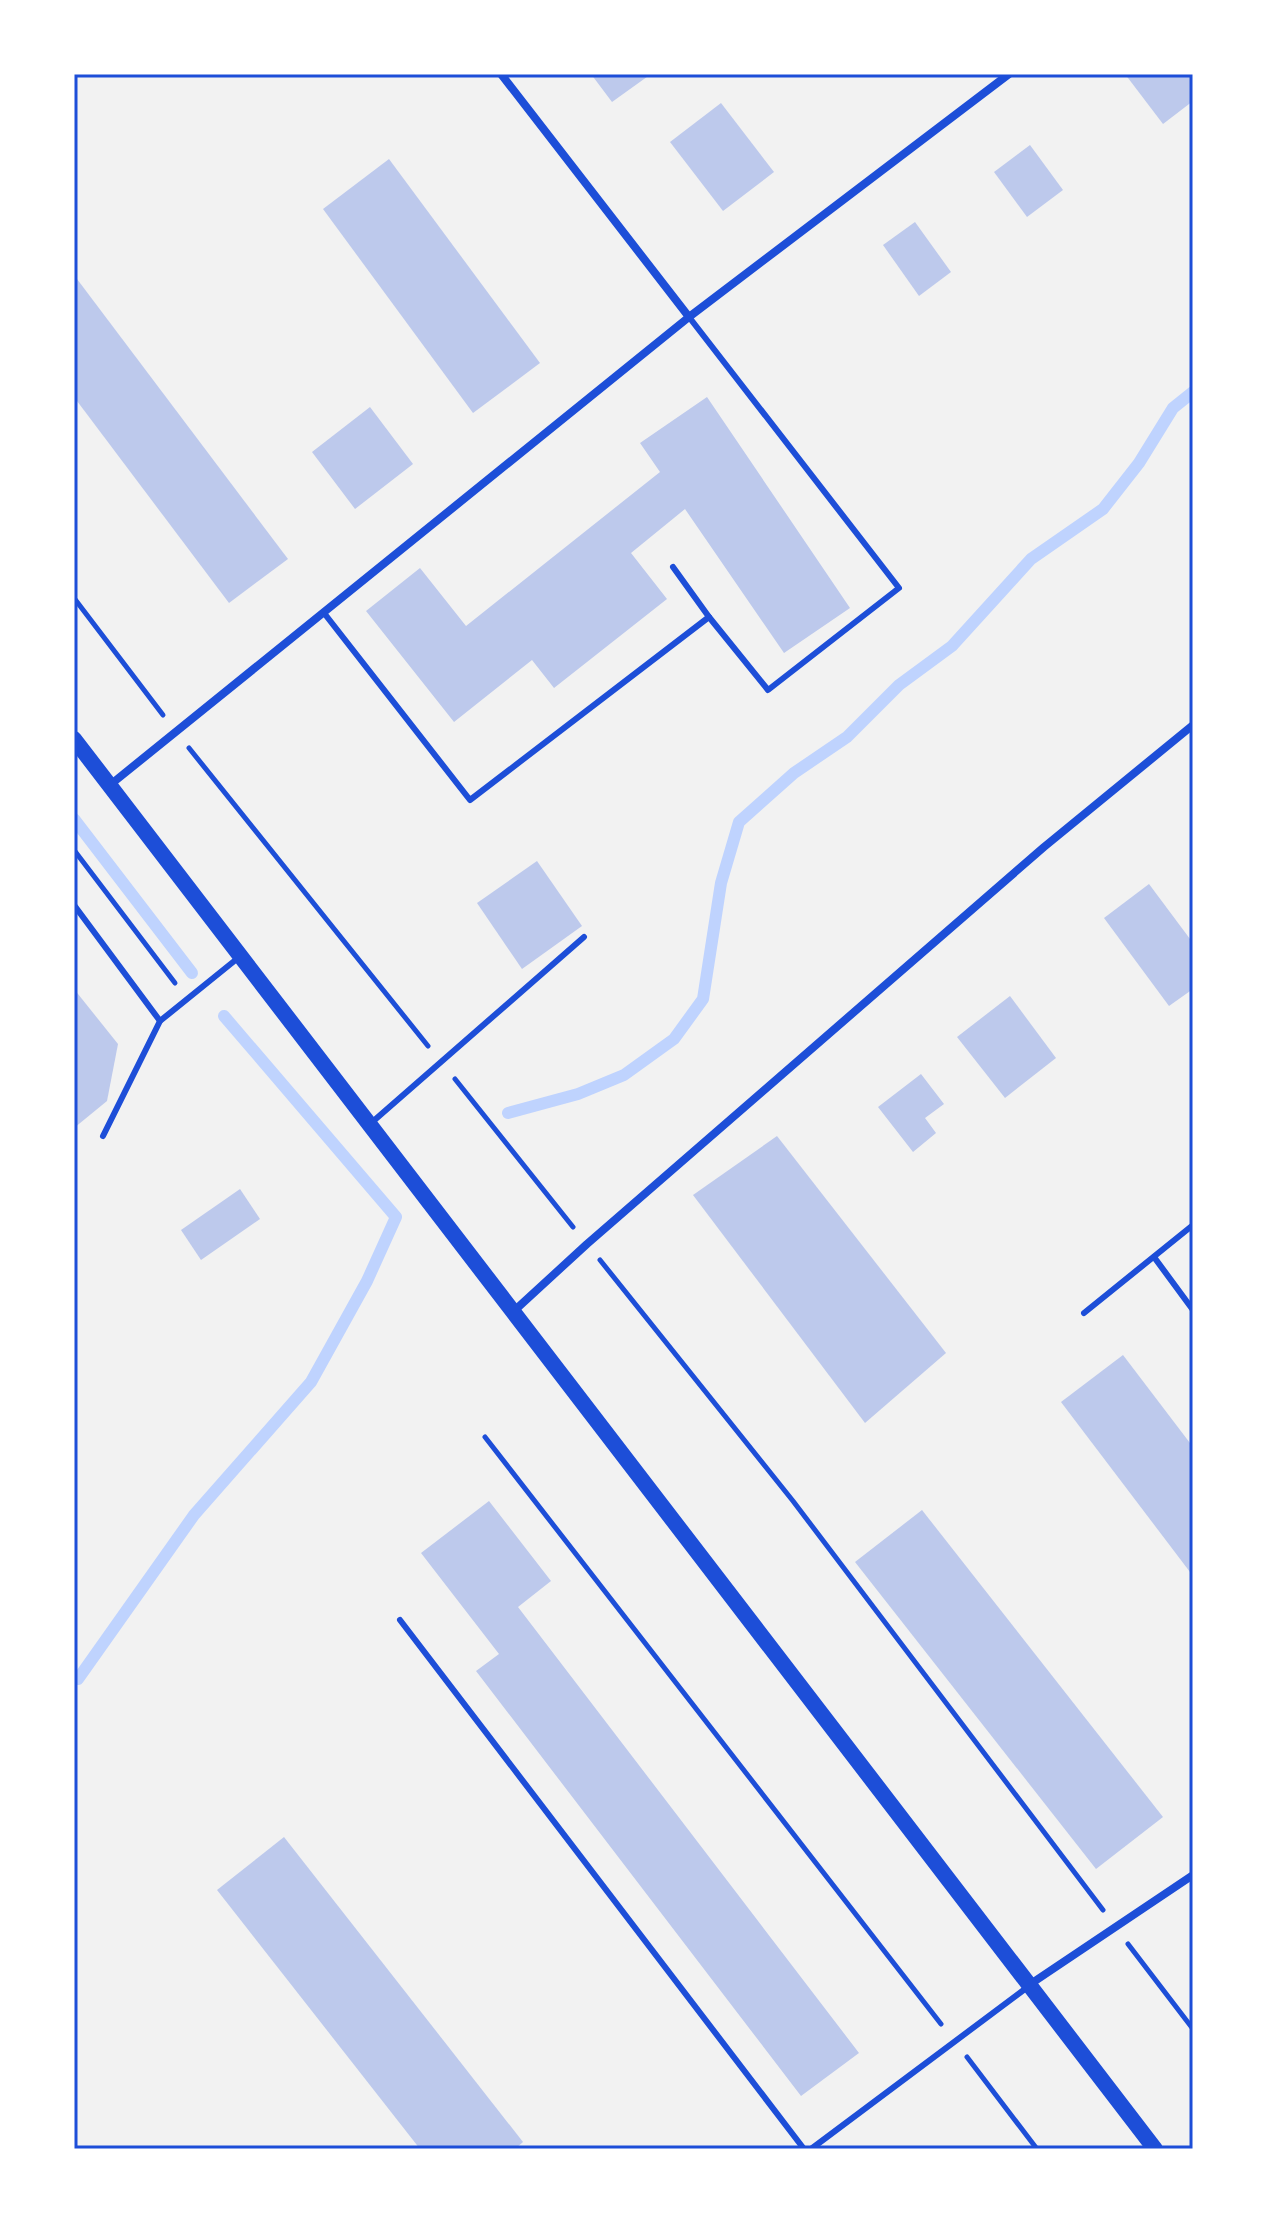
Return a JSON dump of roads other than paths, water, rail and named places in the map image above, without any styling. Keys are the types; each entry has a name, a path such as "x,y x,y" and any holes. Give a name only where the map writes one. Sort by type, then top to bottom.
{"main road":[{"path":"74,739 1155,2149"}],"street":[{"path":"501,74 689,317"},
{"path":"110,786 689,317 1009,74"},
{"path":"513,1312 587,1244 1032,858 1193,725"},
{"path":"1029,1985 1193,1875"}],"lane":[{"path":"673,567 768,690 899,588 689,317"},
{"path":"324,613 470,800 709,617"},
{"path":"75,910 160,1021"},
{"path":"370,1125 584,937"},
{"path":"103,1136 160,1021 240,956"},
{"path":"1084,1313 1193,1225"},
{"path":"1154,1257 1193,1310"},
{"path":"400,1620 804,2149"},
{"path":"811,2149 1029,1985"}],"waterway":[{"path":"508,1113 578,1094 624,1075 674,1039 703,999 721,883 739,822 794,773 847,737 899,685 952,646 1031,559 1103,509 1139,463 1173,408 1193,392"},
{"path":"74,819 192,973"},
{"path":"78,1679 194,1515 311,1382 367,1281 396,1217 224,1016"}]}
